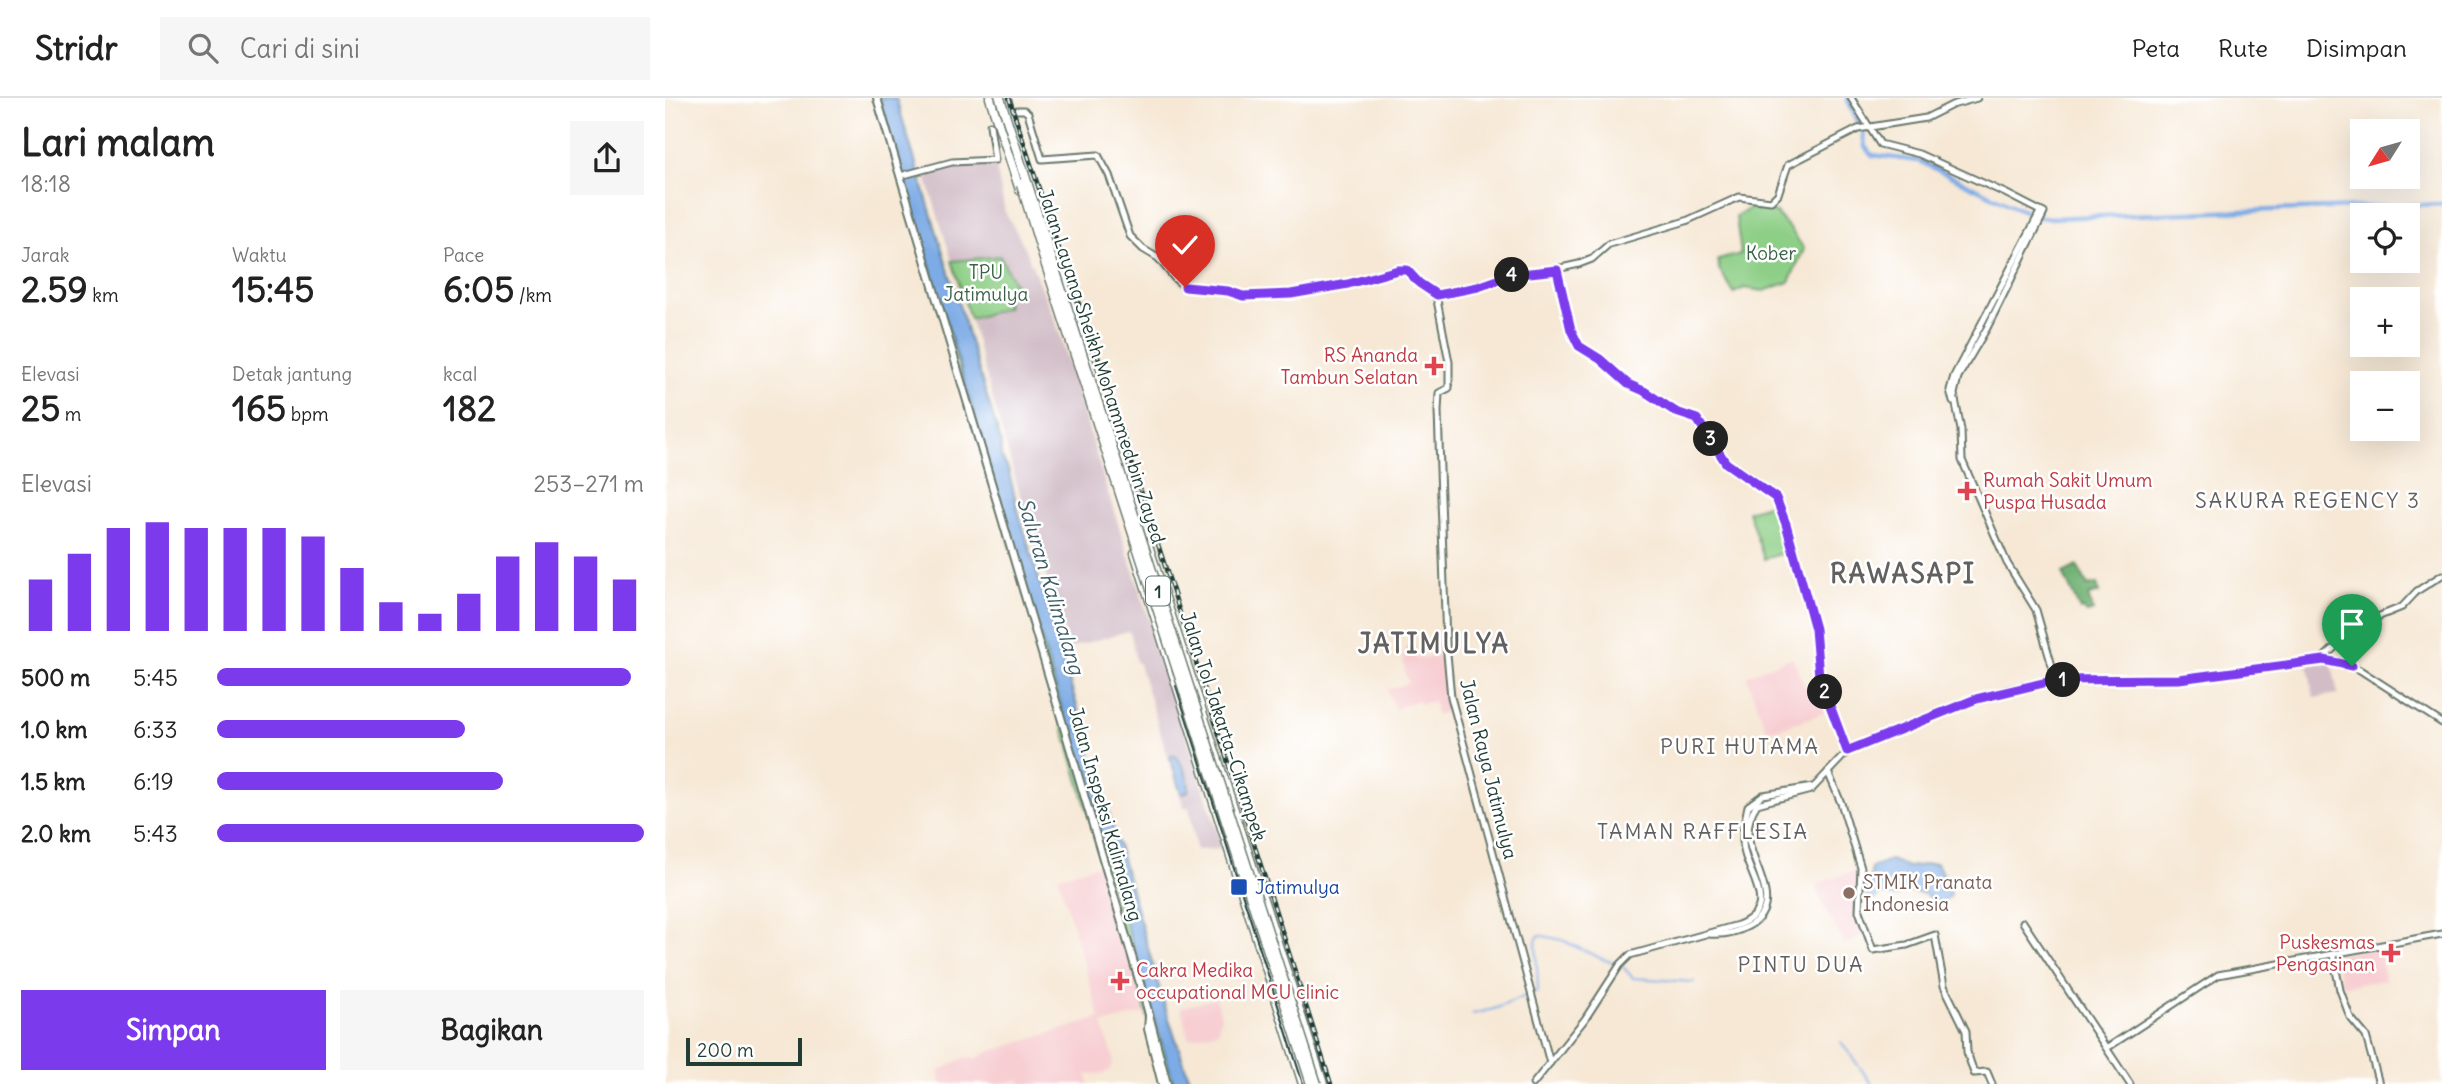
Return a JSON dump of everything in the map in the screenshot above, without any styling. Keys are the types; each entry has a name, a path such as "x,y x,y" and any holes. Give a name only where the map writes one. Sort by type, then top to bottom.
{"highway":[{"path":"984,98 993,101"},
{"name":"Jalan Layang Sheikh Mohammed bin Zayed","path":"1000,98 1317,1084"},
{"name":"Jalan Tol Jakarta–Cikampek","path":"1006,98 1323,1084"},
{"name":"Jalan Tol Jakarta–Cikampek","path":"993,101 1303,1084"},
{"name":"Jalan Layang Sheikh Mohammed bin Zayed","path":"993,101 1311,1084"}],"main road":[{"name":"Jalan Inspeksi Kalimalang","path":"877,98 1149,1015 1165,1084"},
{"path":"1851,98 1864,128 1880,144 1939,162 2005,193 2041,216 1954,376 1950,392 1961,430 1962,460 2007,563 2036,610 2056,680"},
{"path":"1017,110 1028,113 1042,159 1098,155 1109,175 1130,236 1143,249 1158,258 1174,279 1185,287 1228,291 1243,296 1291,294 1407,270 1419,283 1437,295 1478,287 1512,275 1557,270 1589,261 1609,244 1685,221 1739,197 1773,200 1778,194 1788,165 1864,128 1926,118 1955,104 1977,98"},
{"path":"900,176 952,162 995,160 991,125"},
{"path":"1557,270 1571,330 1579,346 1600,359 1628,384 1676,412 1697,419 1726,463 1776,498 1786,524 1815,629 1819,676 1847,751"},
{"name":"Jalan Raya Jatimulya","path":"1437,295 1449,374 1449,388 1439,393 1438,411 1446,643 1451,697 1550,1063"},
{"path":"2321,660 2360,624 2402,607 2417,591 2442,575"},
{"path":"1534,1084 1585,1019 1621,963 1635,954 1708,934 1725,934 1746,928 1762,912 1765,893 1751,856 1749,842 1751,819 1760,802 1798,794 1813,787 1847,751 1976,699 2056,680 2179,679 2321,660 2352,666 2442,723"},
{"path":"1828,772 1861,868 1859,911 1873,950 1907,945 1935,935 1944,986 1966,1031 1969,1063 1974,1073 1987,1072 1992,1084"},
{"path":"2023,922 2130,1084"},
{"path":"2107,1048 2218,975 2442,934"},
{"path":"2333,955 2340,990 2350,1017 2366,1036 2379,1084"}],"shaded area":[{"path":"952,166 996,166 1005,212 1020,238 1055,319 1223,849 1196,850 1189,807 1184,808 1136,661 1131,634 1128,631 1069,648 1020,495 970,319 1006,308 1006,297 1017,291 1000,256 952,261 925,174"},
{"path":"1415,644 1416,659 1444,656 1451,710 1436,715 1434,701 1420,704 1418,700 1395,709 1387,690 1409,683 1403,655 1406,652 1405,647"},
{"path":"1792,657 1805,687 1819,683 1823,694 1819,696 1824,713 1778,729 1767,730 1746,676"},
{"path":"2332,664 2338,694 2314,698 2308,665"},
{"path":"1100,864 1145,1013 1102,1024 1114,1059 1110,1070 1104,1074 1087,1075 1089,1084 1021,1084 1019,1080 995,1084 941,1084 939,1071 964,1058 976,1059 988,1052 1100,1018 1058,877"},
{"path":"1860,869 1858,909 1864,935 1845,944 1816,891 1819,883"},
{"path":"2379,947 2385,980 2342,986 2334,956"},
{"path":"1216,998 1221,1016 1218,1031 1189,1039 1181,1008"}],"green space":[{"path":"880,98 904,175 1174,1084 1167,1084"},
{"name":"Kober","path":"1750,208 1776,213 1804,249 1789,282 1764,291 1744,288 1734,293 1719,269 1718,260 1741,254 1736,217"},
{"name":"TPU Jatimulya","path":"1000,256 1018,291 1006,297 1007,308 970,319 952,261"},
{"path":"1774,503 1790,551 1764,559 1748,511"},
{"path":"2077,566 2088,586 2097,584 2099,593 2088,596 2093,611 2087,613 2083,609 2080,610 2063,573"}],"water":[{"path":"880,98 896,98 1001,443 1001,457 1008,469 1089,746 1094,773 1105,800 1165,1007 1191,1084 1174,1084"},
{"path":"1172,755 1176,756 1186,773 1188,792 1182,794 1180,790 1170,758"},
{"path":"1890,860 1908,867 1936,863 1948,877 1950,896 1942,903 1925,894 1905,891 1896,897 1882,894 1873,900 1867,900 1865,881 1870,878 1872,867"}],"waterway":[{"path":"1847,98 1863,133 1865,147 1872,155 1919,161 2034,216 2048,218 2442,204"},
{"path":"1472,1014 1494,1009 1538,991 1536,941 1539,935 1562,940 1619,964"},
{"path":"1623,967 1633,978 1694,982"},
{"path":"1841,1042 1872,1084"}],"tram line":[{"path":"1176,686 1303,1084"}],"railway":[{"path":"1009,98 1098,357 1331,1084"}],"place":[{"name":"RS Ananda Tambun Selatan","path":"1434,366"},
{"name":"Rumah Sakit Umum Puspa Husada","path":"1967,491"},
{"name":"Jatimulya","path":"1239,887"},
{"name":"STMIK Pranata Indonesia","path":"1849,893"},
{"name":"Puskesmas Pengasinan","path":"2391,953"},
{"name":"Cakra Medika occupational MCU clinic","path":"1120,981"}],"district":[{"name":"SAKURA REGENCY 3","path":"2308,500"},
{"name":"RAWASAPI","path":"1903,573"},
{"name":"JATIMULYA","path":"1434,643"},
{"name":"PURI HUTAMA","path":"1740,746"},
{"name":"TAMAN RAFFLESIA","path":"1703,831"},
{"name":"PINTU DUA","path":"1801,964"}],"route":[{"path":"1185,287 1228,291 1243,296 1291,294 1358,282 1391,270 1407,270 1419,283 1437,295 1478,287 1512,275 1557,270 1571,330 1579,346 1600,359 1628,384 1676,412 1697,419 1726,463 1776,498 1786,524 1815,629 1819,676 1847,751 1976,699 2056,680 2179,679 2324,660 2352,666"}],"water label":[{"name":"Saluran Kalimalang","path":"1051,586"}]}
